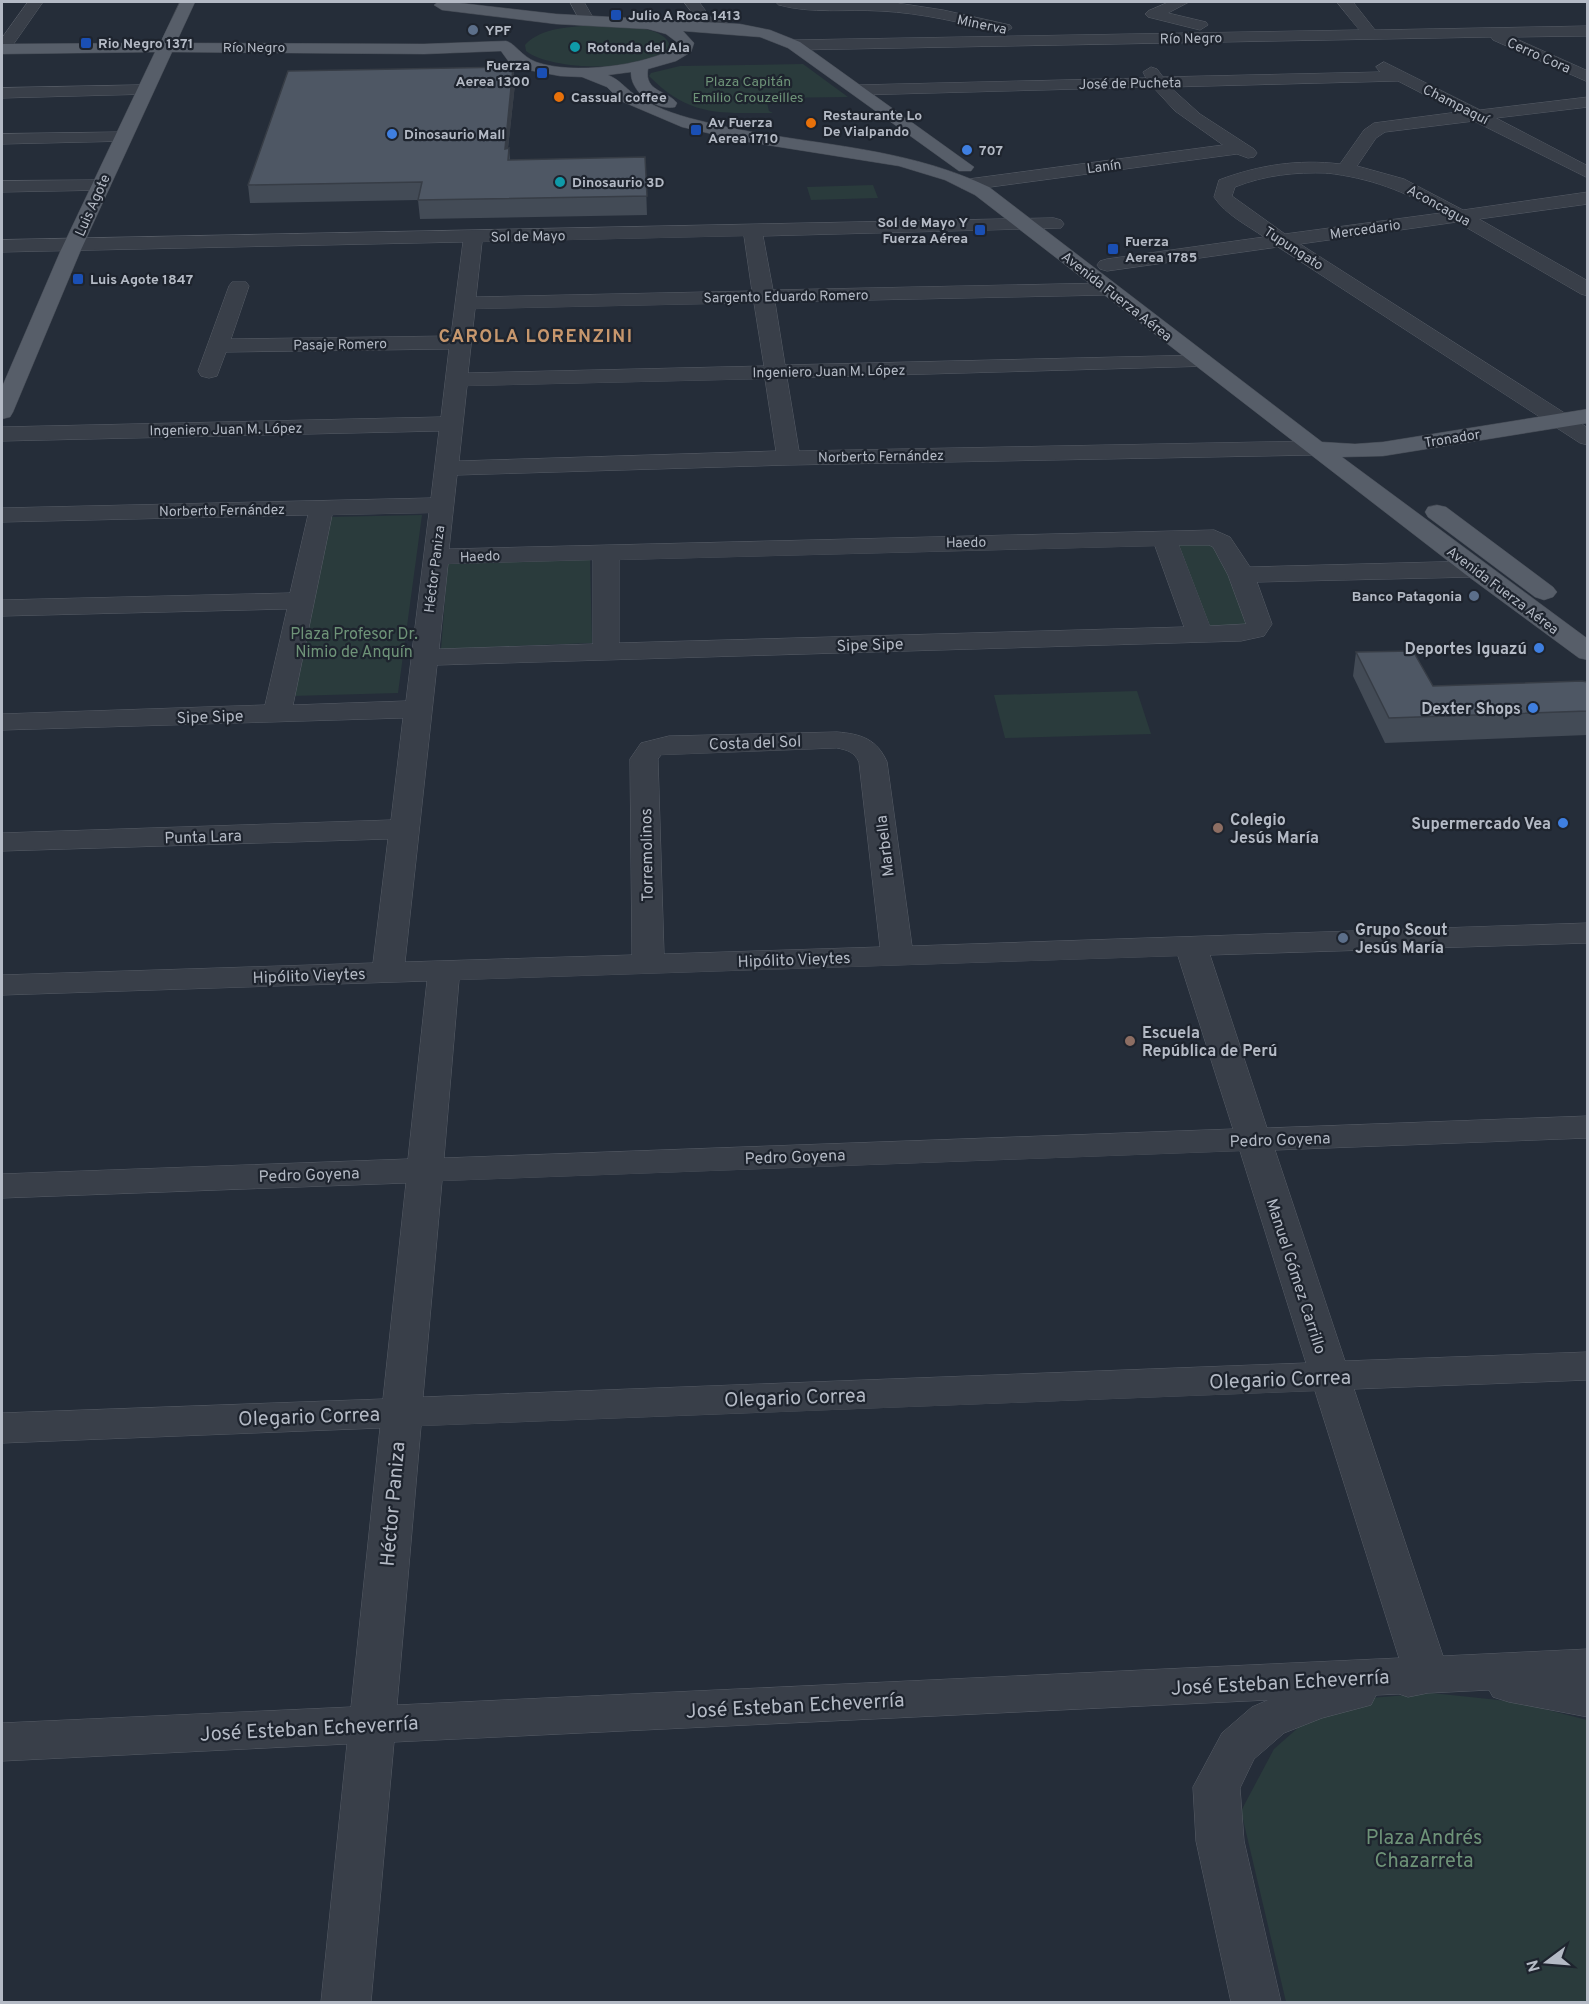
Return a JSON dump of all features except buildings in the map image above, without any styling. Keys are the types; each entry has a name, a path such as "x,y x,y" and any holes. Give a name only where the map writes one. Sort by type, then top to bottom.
{"main road":[{"name":"Luis Agote","path":"2,412 74,245 144,90 187,2"},
{"path":"426,2 518,21 523,25 523,32"},
{"path":"442,5 532,17 727,28 764,33 795,45 858,90 966,175"},
{"path":"583,21 523,32 514,37 506,46 508,52 526,64 585,72 640,68 679,54 685,49 686,43 676,33 634,22"},
{"name":"Río Negro","path":"2,49 165,47 424,49 506,46"},
{"name":"Avenida Fuerza Aérea","path":"640,68 638,79 648,92 668,102 713,118 766,130 886,148 966,175 1027,226 1202,361 1321,439 1474,569 1587,652"},
{"name":"Avenida Fuerza Aérea","path":"585,72 613,83 627,97 646,107 688,123 742,136 893,159 935,171 966,175"},
{"name":"Avenida Fuerza Aérea","path":"995,181 1254,375"},
{"name":"Tronador","path":"1321,439 1355,451 1383,449 1587,416"},
{"name":"Avenida Fuerza Aérea","path":"1355,451 1587,624"}],"street":[{"path":"2,49 35,2"},
{"path":"577,2 583,21"},
{"path":"692,2 703,18 711,24 727,28"},
{"name":"Minerva","path":"784,2 815,6 874,6 921,10 1030,34 1041,41"},
{"path":"1181,2 1154,14 1258,37"},
{"path":"1345,2 1371,35"},
{"name":"Minerva","path":"921,10 968,3"},
{"path":"683,25 695,23 703,18"},
{"name":"Río Negro","path":"795,45 1587,31"},
{"name":"Cerro Cora","path":"1491,33 1587,77"},
{"path":"1324,36 1353,51"},
{"path":"1136,39 1157,83 1172,100 1275,170"},
{"name":"Champaquí","path":"1373,61 1587,173"},
{"name":"José de Pucheta","path":"858,90 1402,76"},
{"path":"2,93 144,90"},
{"path":"1345,170 1370,134 1380,127 1587,102"},
{"path":"2,139 123,137"},
{"name":"Lanín","path":"966,175 995,181 1240,148"},
{"name":"Aconcagua","path":"1275,170 1308,168 1345,170 1389,179 1413,189 1587,290"},
{"name":"Tupungato","path":"1275,170 1238,178 1226,184 1223,197 1230,205 1282,241 1587,438"},
{"path":"2,187 101,186"},
{"name":"Mercedario","path":"1107,265 1587,198"},
{"name":"Sol de Mayo","path":"2,246 1054,224"},
{"path":"753,231 789,458"},
{"name":"Héctor Paniza","path":"388,972 473,237"},
{"path":"209,371 238,286"},
{"name":"Sargento Eduardo Romero","path":"465,303 1107,289"},
{"name":"Pasaje Romero","path":"219,346 460,342"},
{"name":"Ingeniero Juan M. López","path":"456,380 1202,361"},
{"name":"Ingeniero Juan M. López","path":"2,434 451,424"},
{"name":"Norberto Fernández","path":"446,468 1321,439"},
{"name":"Norberto Fernández","path":"2,515 442,505"},
{"path":"277,714 322,507"},
{"name":"Haedo","path":"435,557 1203,536 1221,540 1225,544 1241,575"},
{"path":"1164,537 1200,634"},
{"path":"606,552 606,652"},
{"path":"1241,575 1474,569"},
{"name":"Sipe Sipe","path":"424,657 1252,632 1259,624 1241,575"},
{"path":"2,608 301,601"},
{"name":"Sipe Sipe","path":"2,722 419,709"},
{"name":"Costa del Sol","path":"651,748 669,745 837,740 859,742"},
{"name":"Marbella","path":"859,742 869,751 873,762 897,955"},
{"name":"Torremolinos","path":"648,963 644,759 651,748"},
{"name":"Punta Lara","path":"2,842 405,829"},
{"name":"Hipólito Vieytes","path":"2,985 1587,933"},
{"name":"Manuel Gómez Carrillo","path":"1191,946 1427,1675"},
{"name":"Héctor Paniza","path":"346,2002 444,970"},
{"name":"Pedro Goyena","path":"2,1186 1587,1127"},
{"name":"Olegario Correa","path":"2,1428 1587,1366"},
{"name":"José Esteban Echeverría","path":"2,1742 1587,1667"},
{"path":"1256,2002 1220,1841 1216,1787 1238,1746 1268,1720 1315,1701 1427,1675 1524,1685 1587,1700"}],"green space":[{"path":"594,25 625,26 649,30 666,39 670,46 659,55 643,61 600,66 556,63 538,58 526,51 525,45 548,31"},
{"name":"Plaza Capitán Emilio Crouzeilles","path":"803,64 848,97 770,98 767,103 769,111 773,113 721,112 692,106 678,99 649,76 651,73 680,66"},
{"path":"873,185 878,198 811,200 807,187"},
{"name":"Plaza Profesor Dr. Nimio de Anquín","path":"422,515 398,693 292,696 328,517"},
{"path":"1199,541 1219,549 1253,622 1244,628 1205,631 1171,542"},
{"path":"590,557 592,643 441,649 448,562"},
{"path":"1137,691 1151,734 1005,738 994,695"},
{"name":"Plaza Andrés Chazarreta","path":"1432,1693 1517,1702 1587,1720 1587,2002 1286,2002 1241,1811 1274,1749 1308,1719 1370,1698"}],"place":[{"name":"Julio A Roca 1413","path":"616,15"},
{"name":"YPF","path":"473,30"},
{"name":"Rio Negro 1371","path":"86,43"},
{"name":"Rotonda del Ala","path":"575,47"},
{"name":"Fuerza Aerea 1300","path":"542,73"},
{"name":"Cassual coffee","path":"559,97"},
{"name":"Restaurante Lo De Vialpando","path":"811,123"},
{"name":"Av Fuerza Aerea 1710","path":"696,130"},
{"name":"Dinosaurio Mall","path":"392,134"},
{"name":"707","path":"967,150"},
{"name":"Dinosaurio 3D","path":"560,182"},
{"name":"Sol de Mayo Y Fuerza Aérea","path":"980,230"},
{"name":"Fuerza Aerea 1785","path":"1113,249"},
{"name":"Luis Agote 1847","path":"78,279"},
{"name":"Banco Patagonia","path":"1474,596"},
{"name":"Deportes Iguazú","path":"1539,648"},
{"name":"Dexter Shops","path":"1533,708"},
{"name":"Supermercado Vea","path":"1563,823"},
{"name":"Colegio Jesús María","path":"1218,828"},
{"name":"Grupo Scout Jesús María","path":"1343,938"},
{"name":"Escuela República de Perú","path":"1130,1041"}],"district":[{"name":"CAROLA LORENZINI","path":"536,336"}]}
